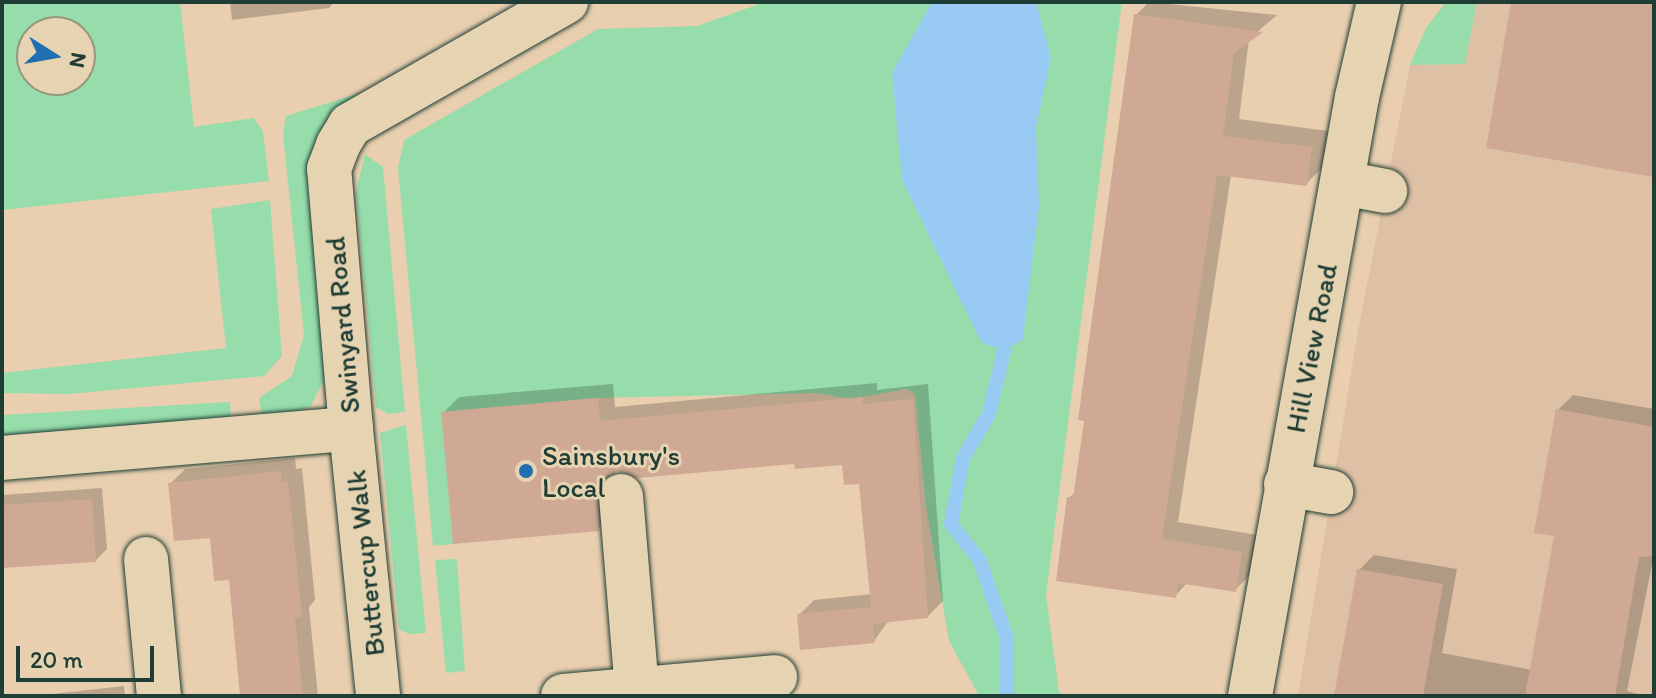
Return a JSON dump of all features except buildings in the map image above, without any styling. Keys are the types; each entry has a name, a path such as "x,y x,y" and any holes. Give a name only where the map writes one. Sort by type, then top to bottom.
{"street":[{"name":"Swinyard Road","path":"2,458 351,429 329,169 338,145 350,125 566,2"},
{"name":"Hill View Road","path":"1250,696 1286,484 1379,2"},
{"path":"1343,183 1385,191"},
{"name":"Buttercup Walk","path":"351,429 378,696"},
{"path":"1286,484 1331,492"},
{"path":"621,496 637,689"},
{"path":"146,559 159,696"},
{"path":"563,696 775,677"}],"shaded area":[{"path":"1477,2 1654,2 1654,696 1298,696 1358,331 1410,65 1465,64"}],"green space":[{"path":"2,2 180,2 194,127 254,118 263,132 269,181 2,210"},
{"path":"765,2 1122,2 1046,595 1059,692 1065,696 979,696 949,641 926,507 915,394 907,389 850,399 817,393 598,398 442,412 453,544 433,546 398,168 404,140 598,29 697,26"},
{"path":"1446,2 1477,2 1465,64 1410,65 1426,28"},
{"path":"360,93 331,118 308,163 325,377 311,406 295,414 262,416 259,398 292,376 304,335 283,135 286,116"},
{"path":"365,154 383,167 405,412 388,414 376,407 356,192"},
{"path":"270,200 282,356 264,376 69,394 2,393 2,373 226,348 211,209"},
{"path":"230,402 231,419 2,435 2,415"},
{"path":"406,425 426,633 409,634 399,629 380,433"},
{"path":"457,559 465,671 446,673 435,560"}],"water":[{"path":"932,2 1036,2 1051,58 1036,127 1039,207 1023,339 1004,351 981,342 902,180 892,73"}],"waterway":[{"path":"1004,351 989,414 963,458 951,524 980,561 1006,636 1007,696"}],"place":[{"name":"Sainsbury's Local","path":"526,471"}]}
